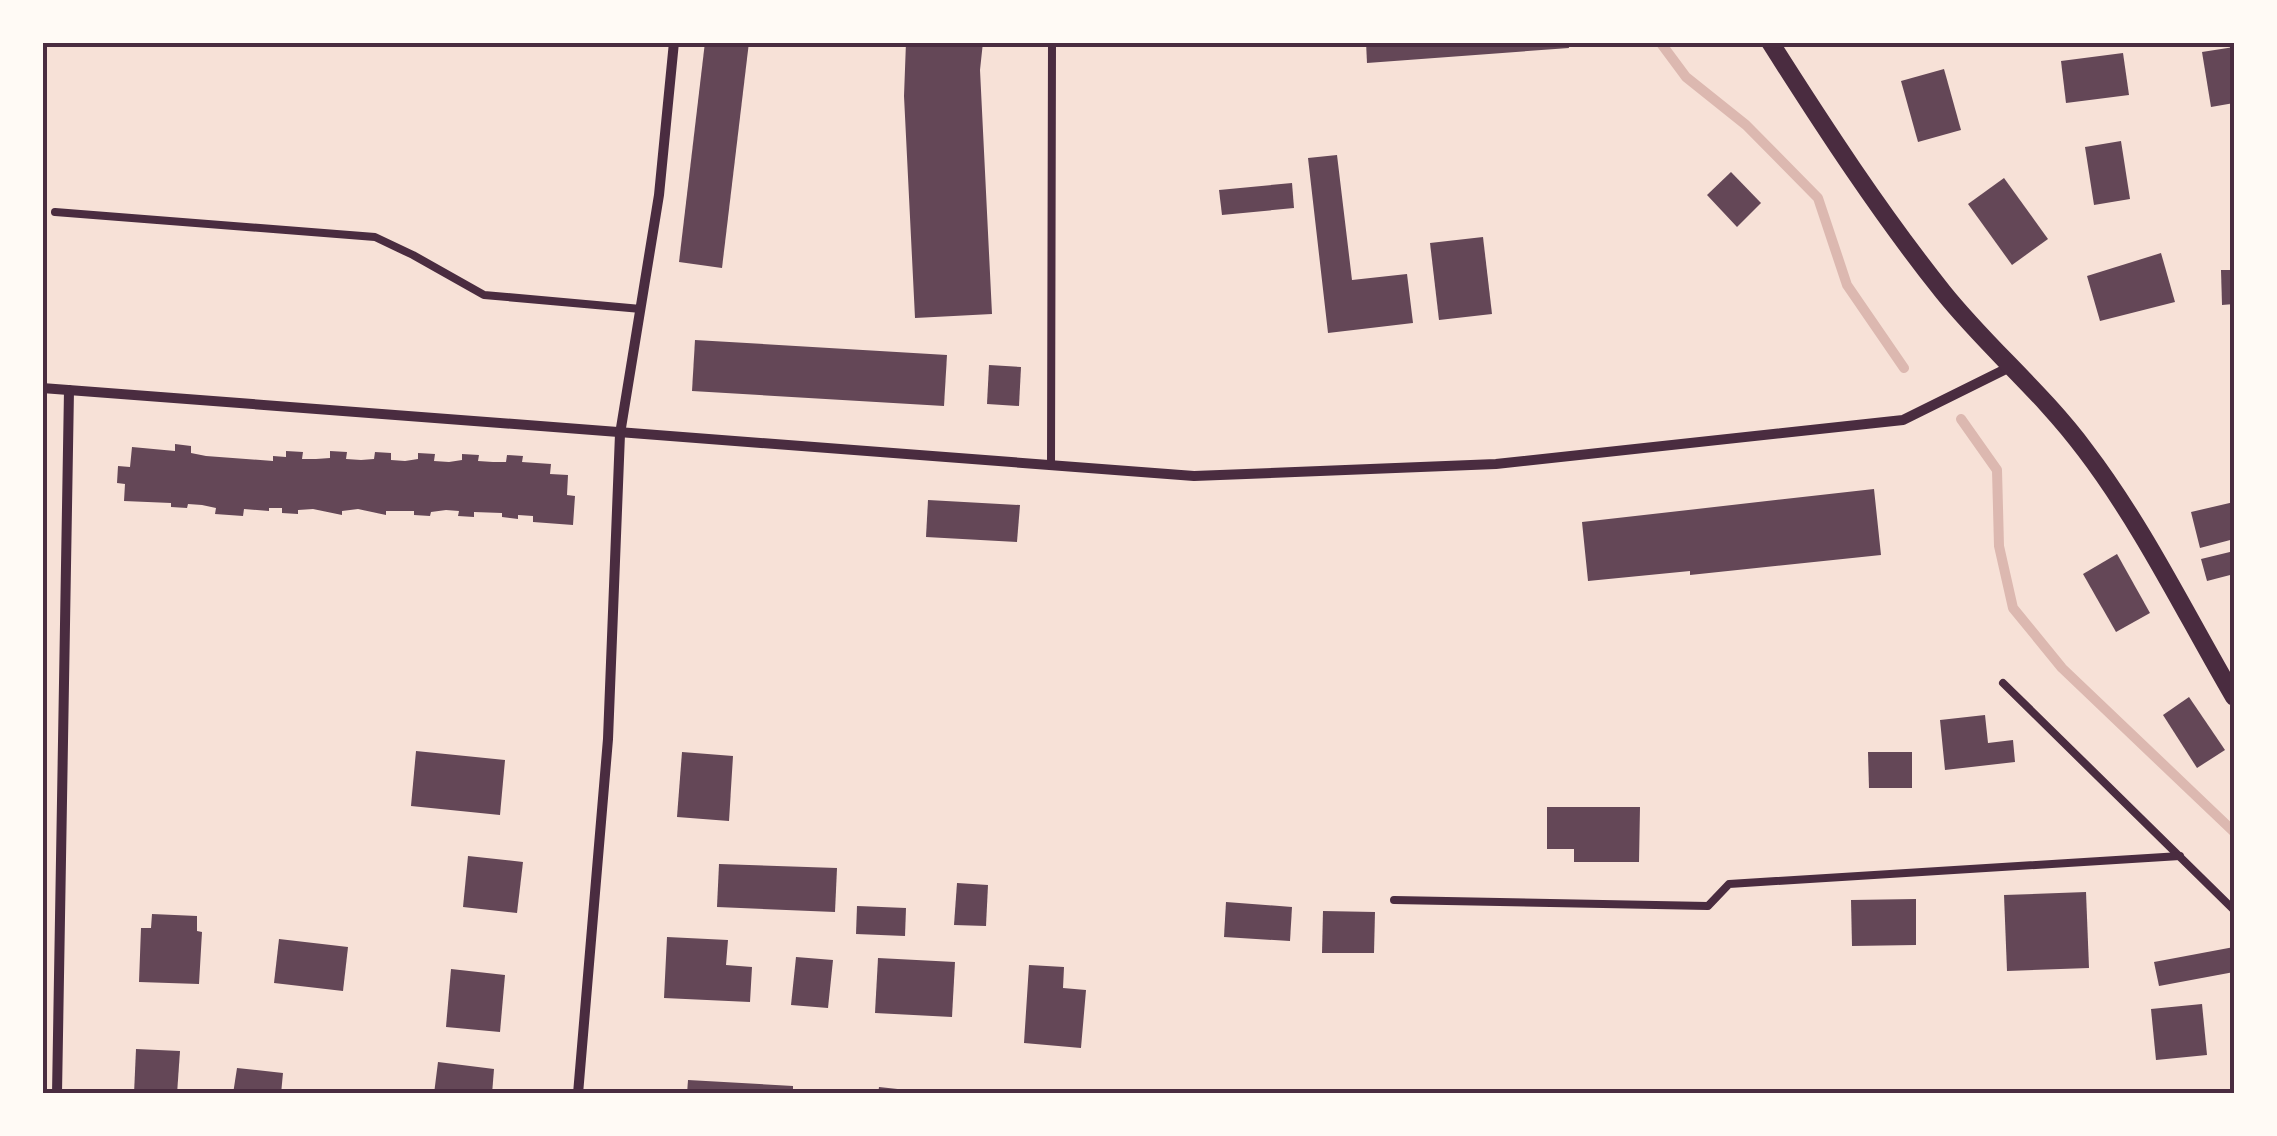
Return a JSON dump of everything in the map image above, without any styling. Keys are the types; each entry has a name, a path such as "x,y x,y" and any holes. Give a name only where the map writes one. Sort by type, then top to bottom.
{"street":[{"path":"578,1094 608,739 620,434 659,195 674,42"},
{"path":"1770,42 1816,114 1944,293 2074,436 2114,492 2234,697"},
{"path":"42,388 1194,476 1515,462 1903,420 2012,366"},
{"path":"57,1094 69,390"}],"lane":[{"path":"1051,466 1052,42"},
{"path":"55,212 374,238 413,254 484,295 641,309"},
{"path":"2002,683 2234,910"},
{"path":"1394,900 1708,906 1729,884 2180,856"}],"building":[{"path":"705,42 749,42 722,268 679,262"},
{"path":"906,42 983,42 980,70 992,314 915,318 904,96"},
{"path":"1366,42 1568,42 1569,48 1367,63"},
{"path":"2234,47 2234,103 2211,107 2202,52"},
{"path":"2123,53 2129,95 2066,103 2061,61"},
{"path":"1944,69 1961,130 1918,142 1901,81"},
{"path":"2121,141 2130,199 2094,205 2085,147"},
{"path":"1337,155 1352,280 1407,274 1413,323 1328,333 1308,158"},
{"path":"1731,172 1761,203 1737,227 1707,195"},
{"path":"2004,178 2048,239 2012,265 1968,204"},
{"path":"1292,183 1294,208 1222,215 1219,190"},
{"path":"1483,237 1492,314 1439,320 1430,243"},
{"path":"2161,253 2175,302 2100,321 2087,276"},
{"path":"2221,270 2234,270 2234,304 2222,305"},
{"path":"695,340 947,355 944,406 692,391"},
{"path":"989,365 1021,367 1019,406 987,404"},
{"path":"175,444 191,446 191,453 206,456 273,461 273,456 286,457 286,451 303,452 302,459 330,458 330,451 347,452 346,459 361,460 374,459 375,452 391,453 391,460 405,461 418,459 418,453 435,454 434,461 449,462 462,460 462,454 479,455 478,461 493,462 506,462 507,455 523,456 522,462 551,464 550,474 568,475 567,495 575,496 573,525 533,522 533,516 502,517 502,513 458,516 459,511 446,510 431,512 430,516 414,515 414,511 386,511 386,515 358,509 342,511 342,515 313,509 298,510 298,514 269,508 244,509 243,516 215,514 216,508 202,505 188,504 187,508 171,507 171,503 124,501 125,484 117,483 118,466 130,467 132,447 175,451"},
{"path":"1874,489 1881,555 1690,575 1690,571 1588,581 1582,522"},
{"path":"928,500 1020,505 1017,542 926,537"},
{"path":"2234,502 2234,539 2200,548 2191,512"},
{"path":"2234,551 2234,574 2207,581 2201,559"},
{"path":"2117,554 2150,613 2116,632 2083,574"},
{"path":"2189,697 2225,750 2197,768 2163,715"},
{"path":"1985,715 1988,743 2013,740 2015,762 1945,770 1940,720"},
{"path":"416,751 505,760 500,815 411,806"},
{"path":"682,752 733,756 729,821 677,817"},
{"path":"1868,752 1912,752 1912,788 1869,788"},
{"path":"1547,807 1640,807 1639,862 1574,862 1574,849 1547,849"},
{"path":"468,856 523,862 517,913 463,907"},
{"path":"719,864 837,868 835,912 717,907"},
{"path":"957,883 988,885 986,926 954,925"},
{"path":"2086,892 2089,968 2007,971 2004,895"},
{"path":"1916,899 1916,945 1852,946 1851,900"},
{"path":"1226,902 1292,907 1290,941 1224,937"},
{"path":"857,906 906,908 905,936 856,934"},
{"path":"1323,911 1375,912 1374,953 1322,953"},
{"path":"152,914 197,916 197,931 202,932 199,984 139,982 141,928 151,928"},
{"path":"667,937 728,940 726,965 752,967 750,1002 664,998"},
{"path":"279,939 348,947 343,991 274,983"},
{"path":"2234,947 2234,972 2159,986 2154,962"},
{"path":"796,957 833,960 828,1008 791,1005"},
{"path":"878,958 955,962 952,1017 875,1013"},
{"path":"1029,965 1064,967 1063,988 1086,990 1081,1048 1024,1043"},
{"path":"451,969 505,975 500,1032 446,1027"},
{"path":"2202,1004 2207,1055 2156,1060 2151,1009"},
{"path":"136,1049 180,1051 177,1094 134,1094"},
{"path":"438,1062 494,1069 492,1094 434,1094"},
{"path":"237,1068 283,1073 281,1094 233,1094"},
{"path":"688,1080 793,1086 793,1094 687,1094"},
{"path":"879,1087 916,1091 916,1094 878,1094"}],"waterway":[{"path":"1660,42 1686,77 1746,125 1818,198 1847,285 1904,368"},
{"path":"1961,419 1997,470 1999,546 2013,608 2062,668 2234,832"}]}
